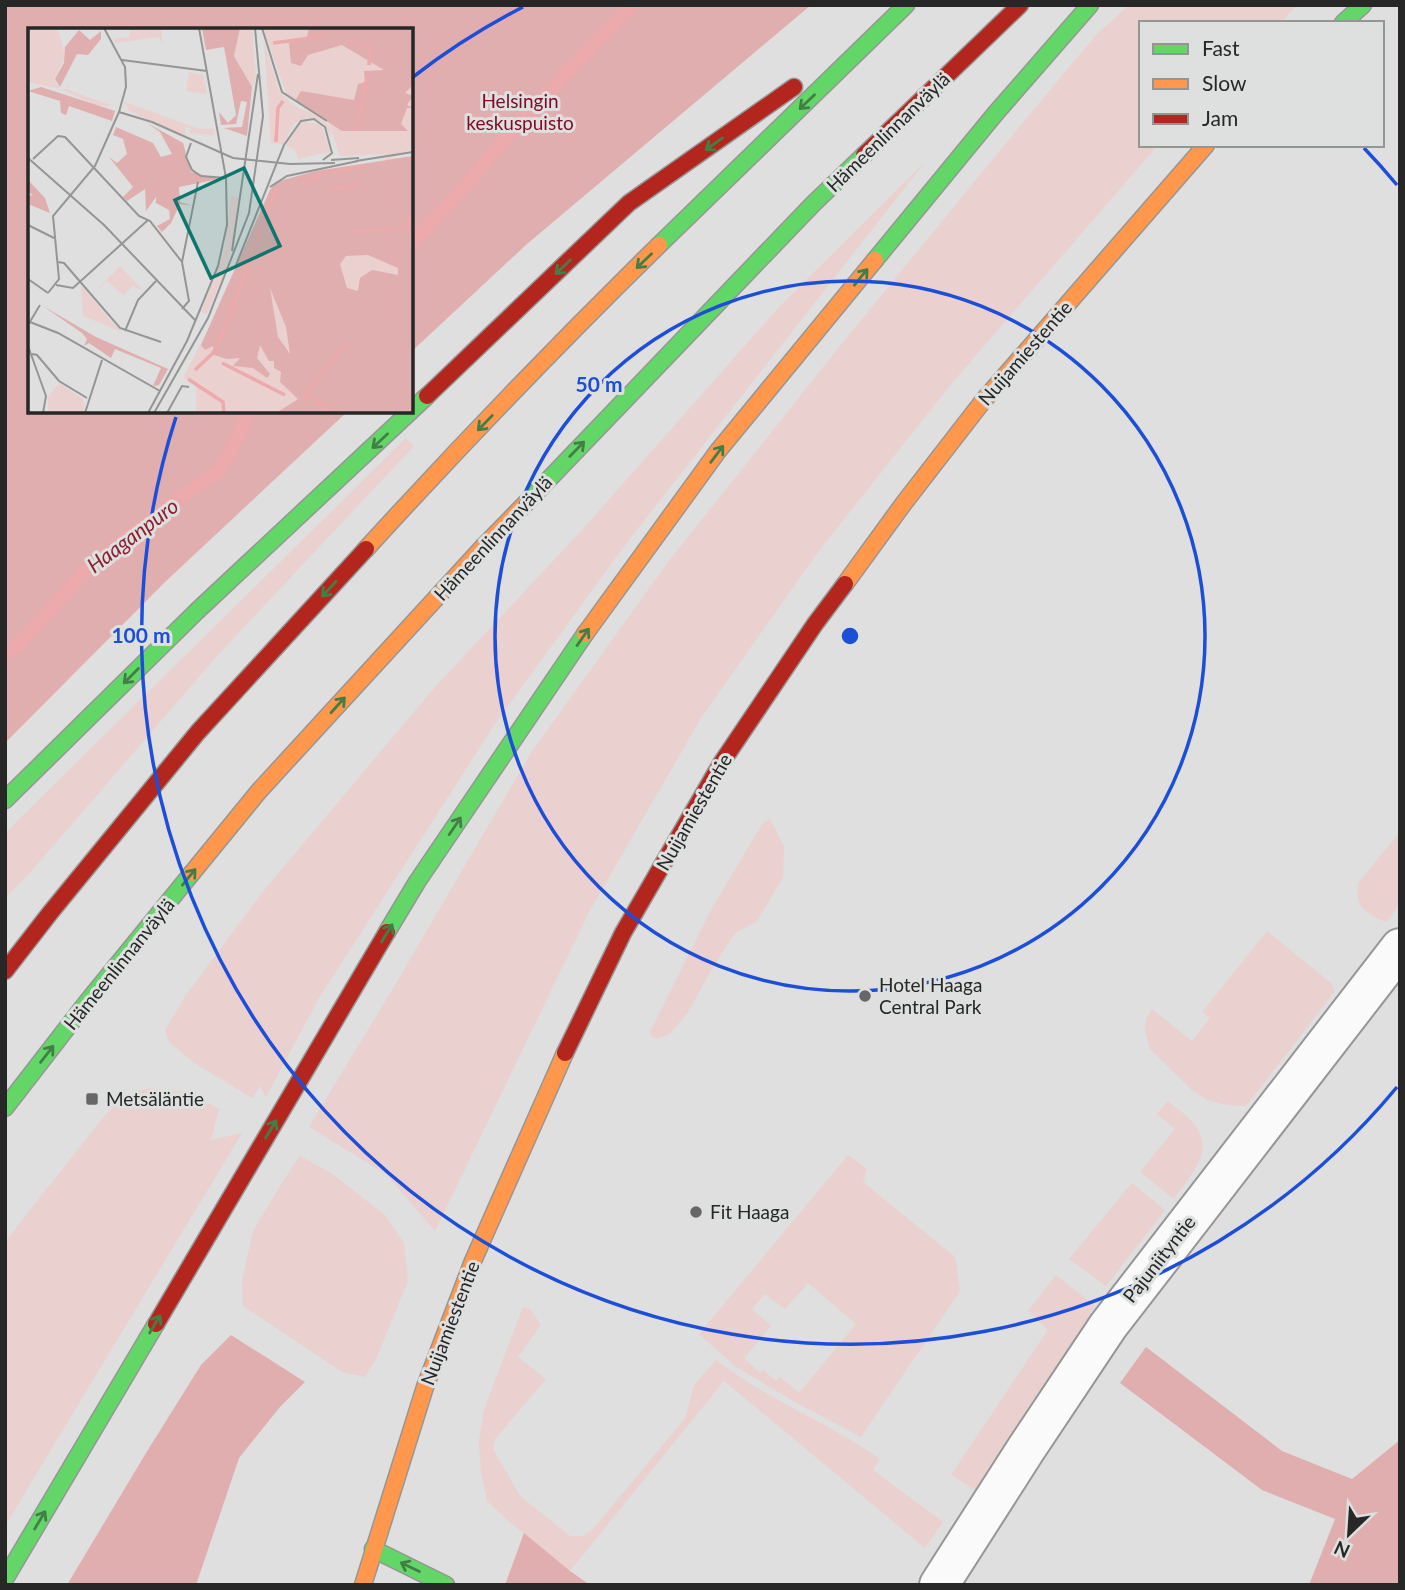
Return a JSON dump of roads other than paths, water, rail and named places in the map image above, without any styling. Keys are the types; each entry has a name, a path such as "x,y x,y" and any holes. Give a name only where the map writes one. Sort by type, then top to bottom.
{"main road":[{"path":"5,971 198,732 420,490 598,305 906,5"},
{"name":"Hämeenlinnanväylä","path":"5,1108 87,1002 259,791 482,547 813,204 1020,5"},
{"path":"5,1579 417,882 583,637 718,451 995,114 1090,5"},
{"path":"1345,21 1363,5"},
{"path":"413,410 629,203 890,20"},
{"name":"Nuijamiestentie","path":"363,1585 425,1387 473,1261 568,1046 623,933 722,762 814,624 983,401 1204,147"},
{"path":"5,800 197,611 409,413"},
{"path":"373,1549 446,1585"}],"street":[{"name":"Pajuniityntie","path":"939,1585 1108,1326 1400,948"}],"waterway":[{"name":"Haaganpuro","path":"413,242 461,191 522,119 632,5"},
{"name":"Haaganpuro","path":"5,654 17,646 86,570 174,501 219,471 248,413"}],"place":[{"name":"Hotel Haaga Central Park","path":"865,996"},
{"name":"Metsäläntie","path":"92,1099"},
{"name":"Fit Haaga","path":"696,1212"}],"park label":[{"name":"Helsingin keskuspuisto","path":"520,112"}]}
